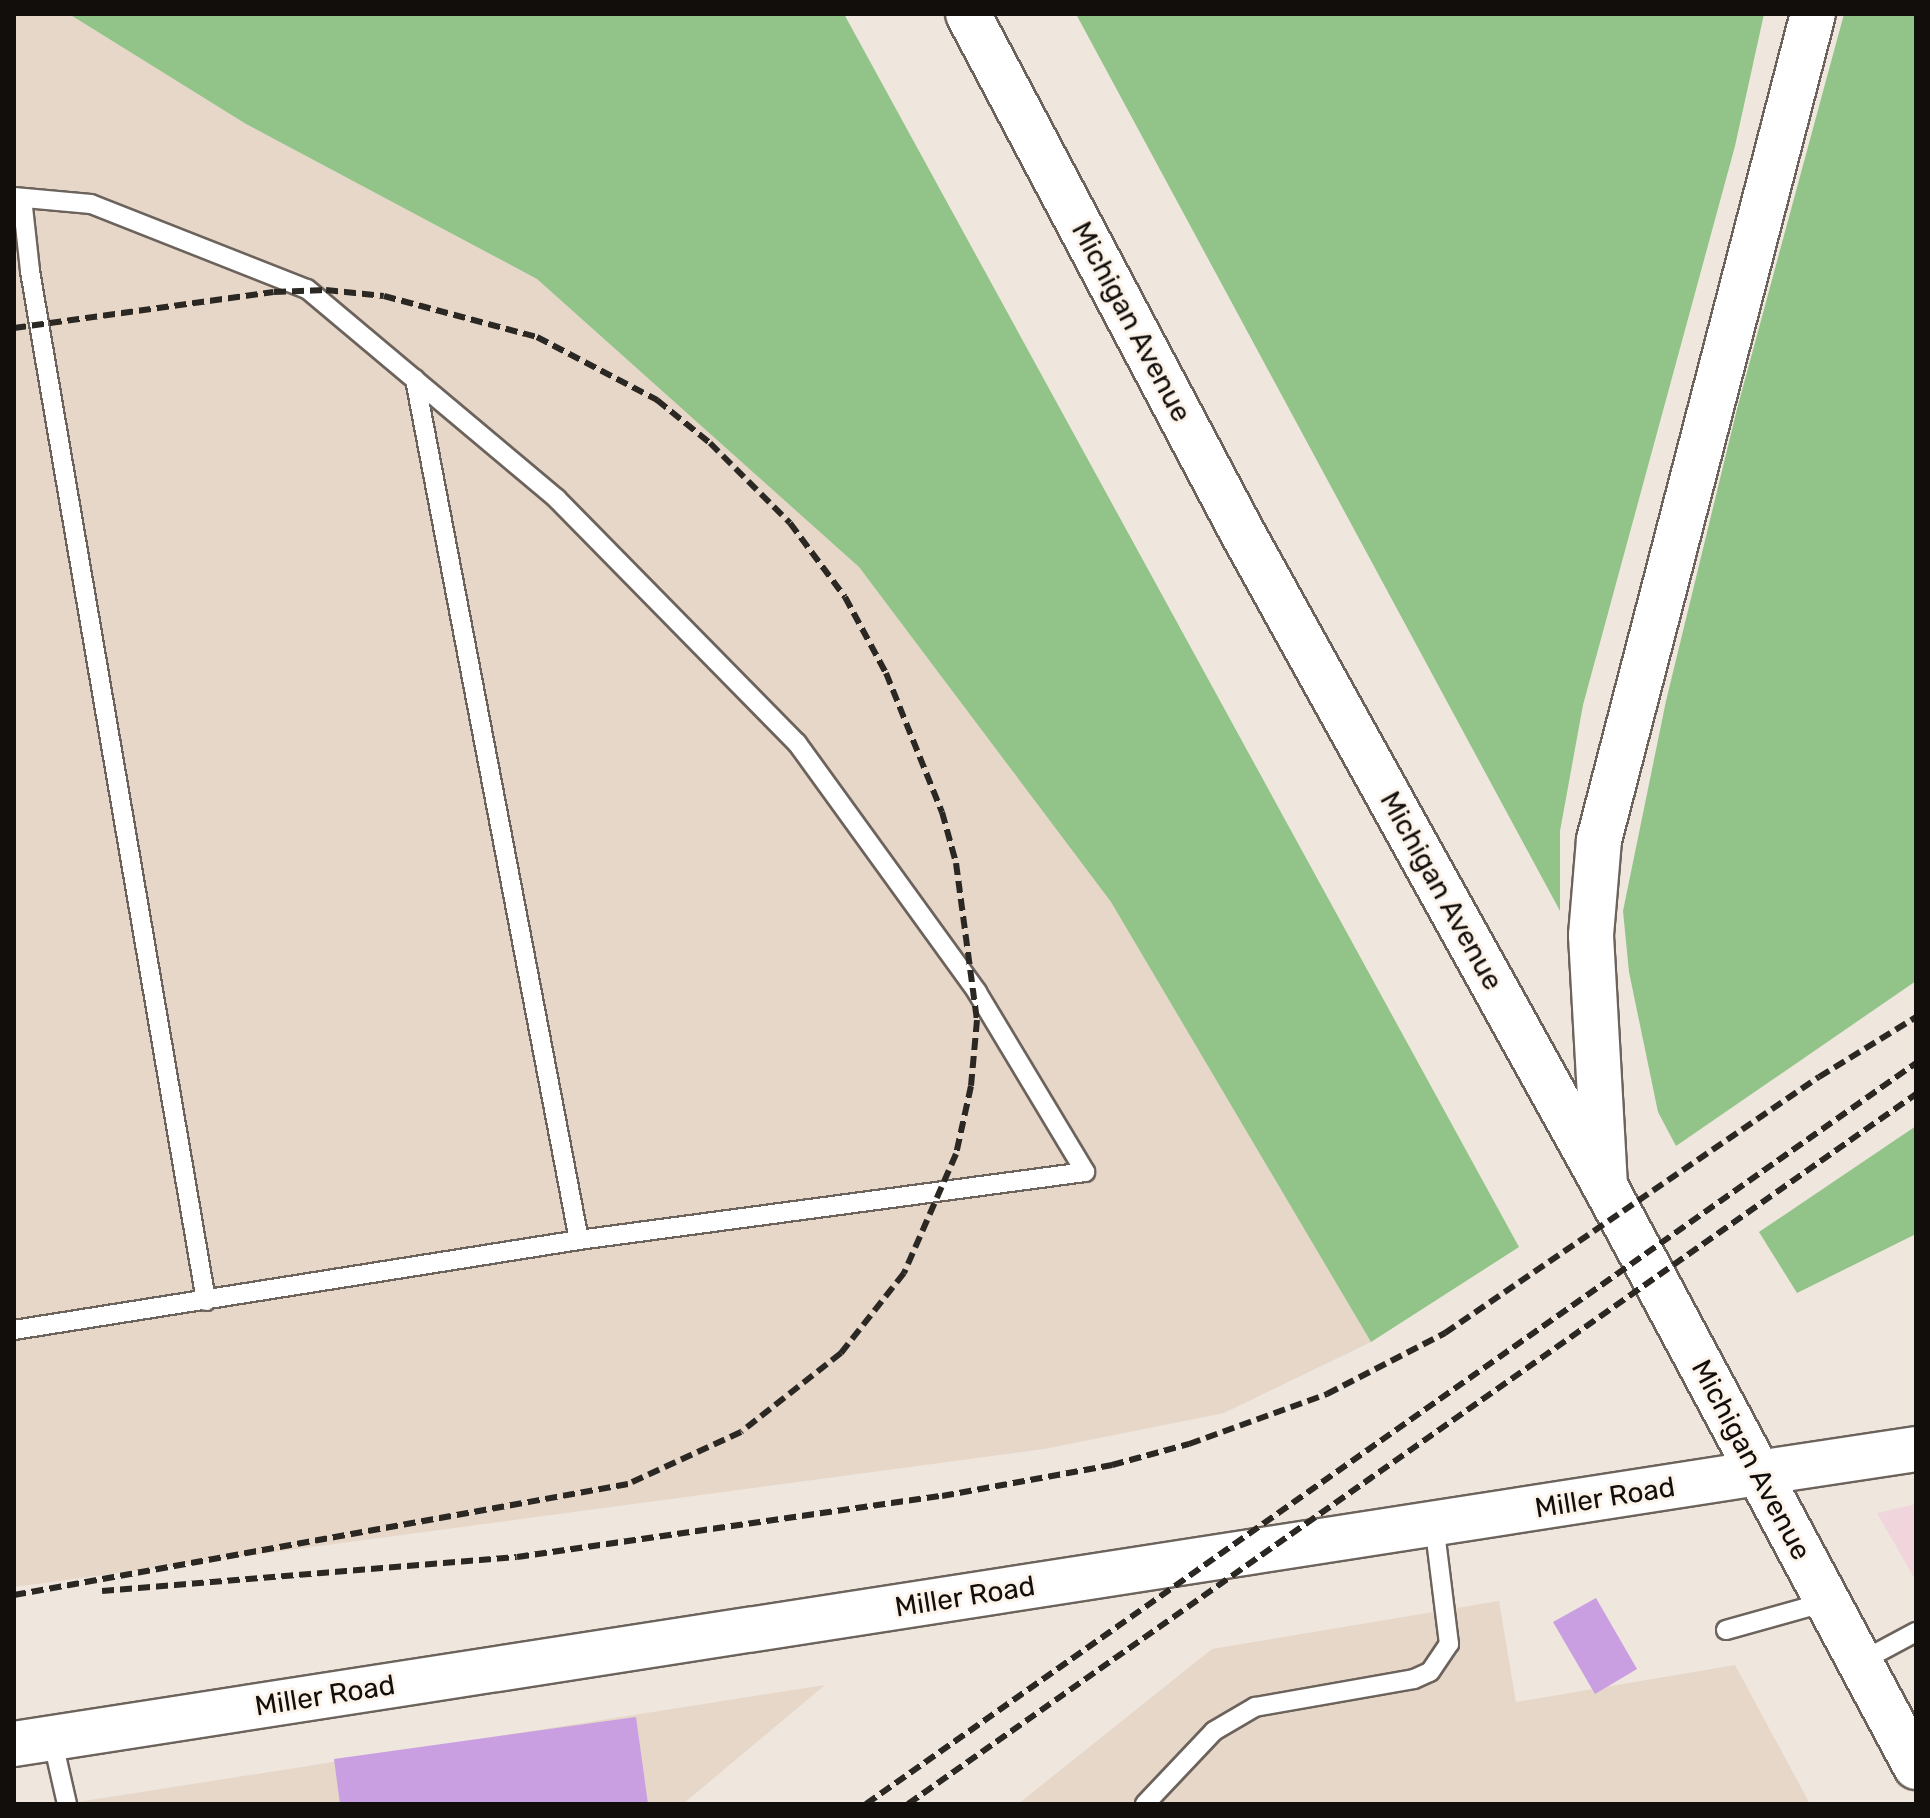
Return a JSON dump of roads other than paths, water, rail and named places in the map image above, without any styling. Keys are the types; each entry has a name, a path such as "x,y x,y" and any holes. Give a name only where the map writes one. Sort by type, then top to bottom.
{"main road":[{"name":"Michigan Avenue","path":"968,14 1242,532 1605,1186 1916,1767"},
{"path":"1605,1186 1591,935 1599,840 1813,14"},
{"name":"Miller Road","path":"33,1741 1916,1449"}],"lane":[{"path":"14,1330 206,1301 579,1240 1085,1172 977,992 797,743 557,499 307,289 91,204 18,197 22,272 206,1301"},
{"path":"415,379 579,1240"},
{"path":"1145,1804 1206,1739 1255,1707 1414,1679 1430,1672 1449,1644 1434,1524"},
{"path":"1726,1630 1826,1602"},
{"path":"1860,1662 1916,1632"},
{"path":"33,1741 67,1804"}],"railway":[{"path":"14,328 274,292 326,290 384,296 537,337 657,400 710,443 790,523 845,597 886,673 942,812 956,863 977,1020 971,1086 956,1154 904,1273 841,1353 741,1432 628,1484 14,1595"},
{"path":"102,1591 517,1557 942,1496 1112,1465 1189,1444 1327,1394 1445,1333 1819,1077 1916,1017"},
{"path":"866,1804 1916,1063"},
{"path":"908,1804 1916,1094"}]}
